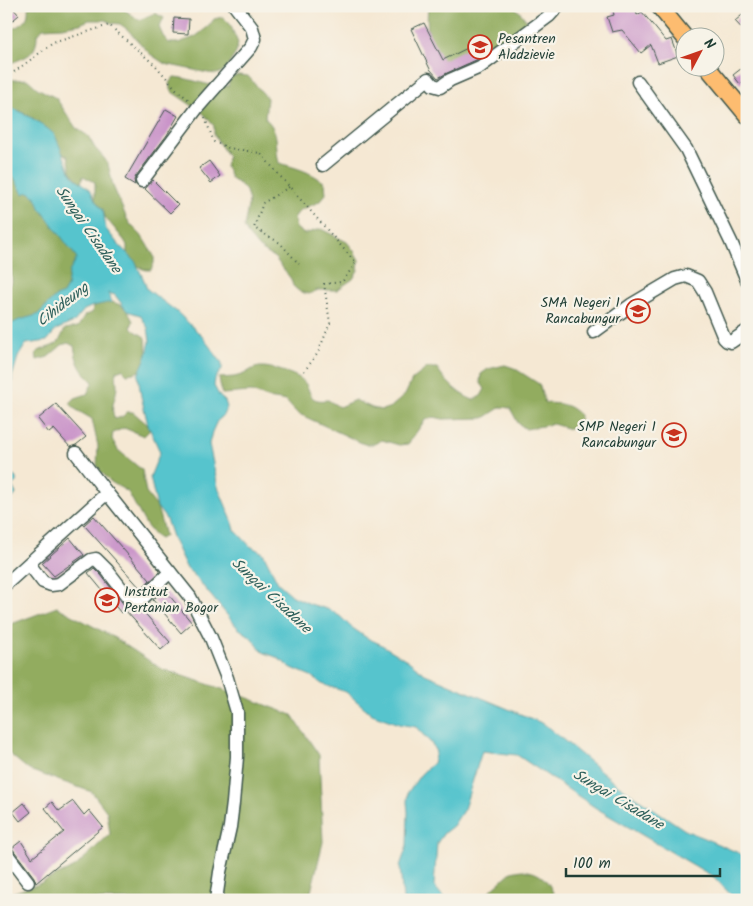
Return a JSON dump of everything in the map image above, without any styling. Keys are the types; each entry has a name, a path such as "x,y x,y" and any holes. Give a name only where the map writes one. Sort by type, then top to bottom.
{"main road":[{"path":"659,6 677,28"},
{"path":"716,78 747,115"}],"street":[{"path":"142,181 198,107 251,47 255,38 252,28 236,6"},
{"path":"323,165 428,79 433,85 440,87 450,80 480,67 542,21 558,6"},
{"path":"638,82 686,149 731,242 747,280"},
{"path":"594,332 631,305 675,279 686,276 698,281 705,292 724,338 727,341 731,342 747,331"},
{"path":"76,453 190,597 211,638 227,678 237,712 237,757 230,827 216,900"},
{"path":"6,584 11,573 29,564 107,494"},
{"path":"29,564 43,582 51,585 59,584 91,560 96,559 134,603 142,599 170,572"},
{"path":"6,853 28,882"}],"path":[{"path":"10,75 53,43 109,24 156,66 177,90 198,107 207,120 214,142 228,148 260,153 356,264 342,282 324,284 330,323 318,353 302,374"},
{"path":"289,187 263,203 254,228 280,243 299,264"}],"green space":[{"path":"28,6 119,6 139,20 155,13 164,18 159,27 169,43 178,43 195,37 209,26 214,19 223,17 230,24 238,43 236,53 225,70 217,74 165,64 150,54 120,24 111,23 106,20 89,20 80,24 43,28 37,35 35,48 32,52 24,58 6,65 6,33 25,21"},
{"path":"428,6 512,6 519,11 531,26 470,70 453,66 437,59 428,34"},
{"path":"238,75 248,76 267,98 265,118 270,123 275,134 279,163 297,168 325,183 326,194 319,202 300,210 294,218 296,228 304,234 321,229 347,242 354,251 359,260 358,270 353,279 337,290 318,290 309,294 300,292 293,286 291,279 275,258 259,248 248,235 244,227 249,201 246,191 240,184 232,180 225,165 228,157 214,135 214,126 203,113 172,92 169,83 174,77 214,86 228,86 230,78"},
{"path":"6,78 15,80 27,79 37,88 56,98 76,128 88,136 108,164 113,186 127,219 141,235 154,256 151,270 140,267 127,253 127,245 124,240 105,217 103,210 95,200 95,182 83,176 81,183 70,171 68,156 53,146 47,130 28,115 6,106"},
{"path":"6,165 29,192 34,195 75,248 79,262 72,289 41,314 10,327 6,322 6,288 12,282 11,264 6,251"},
{"path":"104,300 119,304 125,308 133,321 131,327 146,338 147,355 151,360 146,369 127,374 122,369 116,371 117,387 113,403 113,415 115,419 122,417 127,412 133,412 148,425 149,431 144,436 124,428 113,433 112,439 118,450 142,470 146,493 157,507 165,536 160,539 146,525 128,492 111,482 97,466 98,446 92,419 75,409 70,403 75,398 87,394 93,382 80,366 76,358 74,346 68,343 62,345 48,357 37,360 36,353 57,343 65,329 78,327 85,315 92,313 93,306"},
{"path":"505,365 514,368 539,384 545,403 564,405 580,415 579,425 570,429 553,424 526,429 518,423 510,408 501,407 484,418 443,419 434,417 425,420 408,444 399,445 382,440 374,444 364,444 297,413 286,401 268,398 251,392 222,394 219,378 236,377 259,367 267,367 301,379 315,399 328,400 339,407 355,400 372,408 382,410 391,407 405,395 412,380 427,368 437,368 452,387 473,400 481,396 485,389 480,382 481,374 488,369"},
{"path":"57,607 113,637 162,669 240,695 292,715 319,755 323,842 309,900 6,900 6,895 36,885 75,867 110,834 107,812 92,792 29,770 6,751 6,626"},
{"path":"529,871 543,878 550,886 555,898 545,900 533,897 524,900 480,900 511,872"}],"water":[{"path":"6,106 32,118 55,135 70,171 74,177 90,189 95,200 103,210 106,229 135,261 147,289 177,312 201,335 222,363 222,369 215,379 214,386 227,407 222,417 217,421 209,444 218,487 235,530 250,546 263,553 278,583 293,596 330,610 367,638 407,660 425,674 544,724 618,785 685,830 741,854 747,864 747,900 737,900 714,877 596,808 517,755 482,751 464,809 453,826 444,833 437,843 434,886 446,900 403,900 400,866 407,846 408,792 421,774 433,763 436,752 431,743 416,727 399,724 372,714 346,692 322,684 276,657 263,652 250,636 238,628 187,569 173,540 166,519 157,507 150,477 160,452 148,425 141,396 138,375 147,355 150,341 148,328 140,315 127,311 115,295 108,293 112,302 84,310 74,322 56,330 47,341 26,344 18,357 12,377 12,392 8,401 10,433 6,443 6,331 11,324 37,315 55,297 63,294 67,287 69,272 77,258 40,208 35,197 29,192 23,194 6,165"},
{"path":"6,471 15,477 17,481 12,486 16,494 13,498 6,501"}],"building":[{"path":"11,6 19,15 6,26 6,10"},
{"path":"612,6 635,6 637,15 642,12 666,41 672,39 676,57 658,63 651,45 641,53 622,30 612,32 607,17 614,15"},
{"path":"747,11 747,34 735,21"},
{"path":"174,18 189,19 188,34 173,33"},
{"name":"Pesantren Aladzievie","path":"424,23 443,60 486,39 491,49 476,60 438,78 430,69 411,29"},
{"path":"747,64 747,79 740,84 733,75"},
{"path":"166,109 178,116 167,135 136,176 134,180 135,185 125,179"},
{"path":"209,161 220,176 211,183 199,168"},
{"path":"153,180 178,205 170,213 145,189"},
{"path":"56,404 86,437 76,445 70,447 54,429 49,433 38,419"},
{"path":"94,516 150,580 141,589 84,525"},
{"path":"70,538 84,555 54,576 42,563"},
{"path":"94,568 125,606 137,611 141,609 170,642 161,650 125,610 121,613 88,573"},
{"path":"164,589 192,623 181,633 153,600"},
{"path":"73,801 84,815 89,810 103,827 36,883 34,877 12,848 21,841 32,858 64,832 45,808 52,802 59,811"},
{"path":"24,803 31,812 20,821 13,812"}],"place":[{"name":"Pesantren Aladzievie","path":"480,47"},
{"name":"SMA Negeri 1 Rancabungur","path":"638,311"},
{"name":"SMP Negeri 1 Rancabungur","path":"674,435"},
{"name":"Institut Pertanian Bogor","path":"107,600"}],"water label":[{"name":"Sungai Cisadane","path":"88,230"},
{"name":"Cihideung","path":"63,305"},
{"name":"Sungai Cisadane","path":"271,596"},
{"name":"Sungai Cisadane","path":"618,800"}]}
